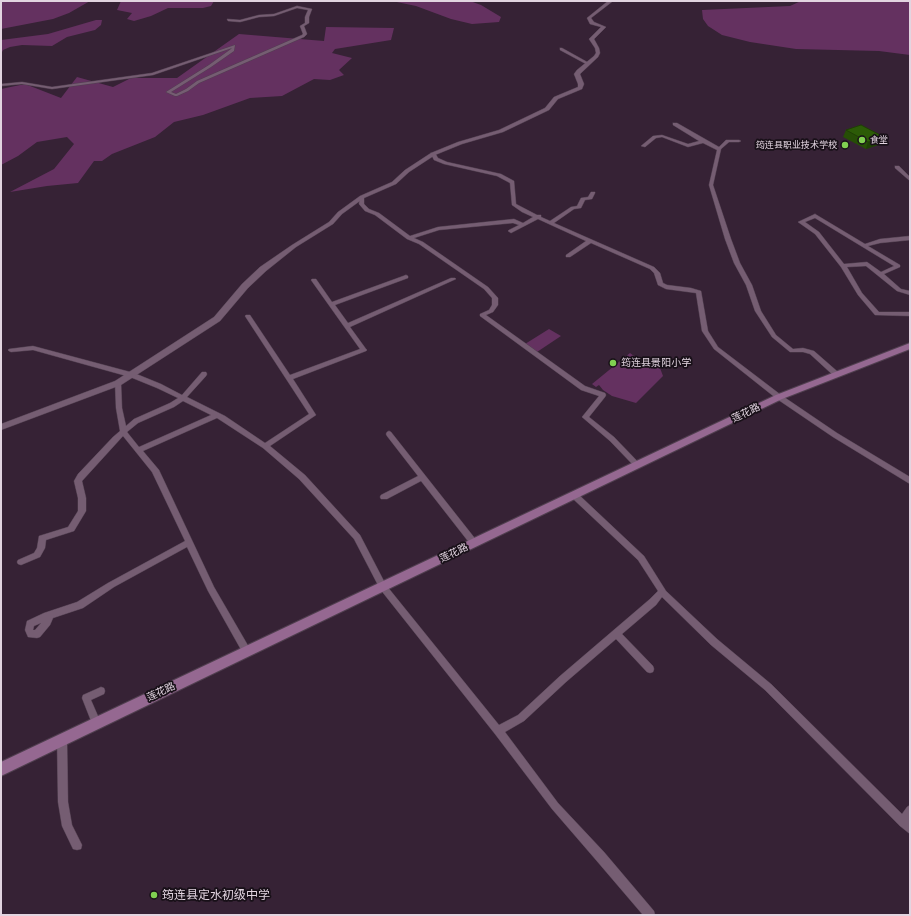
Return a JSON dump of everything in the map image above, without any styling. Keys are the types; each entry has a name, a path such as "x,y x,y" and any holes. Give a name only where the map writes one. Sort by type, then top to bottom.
{"main road":[{"name":"莲花路","path":"1,769 779,397 910,346"}],"street":[{"path":"1,427 118,383 132,375 217,318 263,269 294,246 331,223 340,213 362,198 394,183 407,171 434,154 501,131 547,109 556,98 580,88 581,84 577,74 587,63 596,57 598,53 591,39 604,27 592,23 589,18 611,1"},
{"path":"1,85 22,83 52,88 153,74 234,46 233,50 183,85 168,92 176,95 187,90 198,82 303,36 305,34 302,26 307,23 307,17 310,9 298,7 274,15 259,16 240,21 228,20"},
{"path":"561,49 587,63"},
{"path":"675,124 719,149"},
{"path":"643,146 655,137 662,136 688,146 704,141"},
{"path":"739,141 728,141 719,149 711,185 728,239 749,285 758,312 774,336 792,351 803,350 812,352 836,374"},
{"path":"434,154 436,159 461,167 487,172 512,182 514,205 652,268 657,273 660,284 666,287 699,292 705,331 711,341 779,397 835,435 910,481"},
{"path":"897,167 910,180"},
{"path":"552,222 573,208 579,207 583,199 590,198 593,192"},
{"path":"362,198 361,204 367,210 377,214 409,238 421,243 486,288 495,298 495,305 491,311 482,315 583,388 603,395 585,417 612,439 637,464"},
{"path":"511,231 539,216"},
{"path":"880,274 898,266 866,245 816,216 802,222 817,233 843,266 860,294 877,314 910,314"},
{"path":"409,238 438,229 514,220 523,225"},
{"path":"866,245 880,241 910,238"},
{"path":"568,256 591,240"},
{"path":"843,266 866,264 900,290 910,292"},
{"path":"331,304 406,277"},
{"path":"347,326 452,279"},
{"path":"289,378 364,350 314,280"},
{"path":"248,316 313,414 265,446"},
{"path":"11,350 33,348 132,375 217,415 265,446 302,477 357,537 383,587 433,652 498,731 555,806 650,915"},
{"path":"21,562 37,555 41,548 42,538 71,529 82,511 82,498 78,481 124,431 136,421 172,405 183,398 204,374"},
{"path":"118,383 119,408 124,431 154,470 210,589 247,652"},
{"path":"138,450 217,415"},
{"path":"389,434 474,543"},
{"path":"384,496 422,477"},
{"path":"574,495 641,558 662,592 714,642 768,687 907,826"},
{"path":"50,616 80,605 111,585 188,544"},
{"path":"498,731 521,718 563,679 653,602 662,592"},
{"path":"616,634 650,669"},
{"path":"96,723 86,698 101,691"},
{"path":"62,739 63,802 67,826 76,845"},
{"path":"907,826 910,810"}],"shaded area":[{"path":"1,1 90,1 69,13 53,19 1,29"},
{"path":"121,1 214,1 211,6 203,8 168,8 151,16 134,21 127,19 132,13 117,10"},
{"path":"392,1 470,1 481,5 501,17 499,22 472,24 451,19 416,6"},
{"path":"801,1 910,1 910,55 879,51 796,49 750,42 722,35 708,26 703,19 702,10 790,6"},
{"path":"96,20 102,20 101,25 95,30 67,37 52,46 22,45 3,50 1,54 1,40 48,34"},
{"path":"326,27 394,28 391,40 335,49 332,53 352,58 339,70 344,75 330,80 314,79 282,96 250,98 203,115 174,122 155,137 112,154 102,161 94,161 78,183 10,192 54,169 74,144 67,137 37,142 18,156 1,165 1,89 25,84 61,98 77,77 113,87 131,78 177,78 239,34 324,41"},
{"path":"549,329 561,336 537,352 525,344"},
{"path":"630,353 634,356 632,357 643,358 653,363 660,368 663,376 636,403 612,396 603,390 599,385 596,387 592,384"}],"building":[{"path":"861,125 884,137 868,142 846,130"}],"place":[{"name":"食堂","path":"862,140"},
{"name":"筠连县职业技术学校","path":"845,145"},
{"name":"筠连县景阳小学","path":"613,363"},
{"name":"筠连县定水初级中学","path":"154,895"}]}
